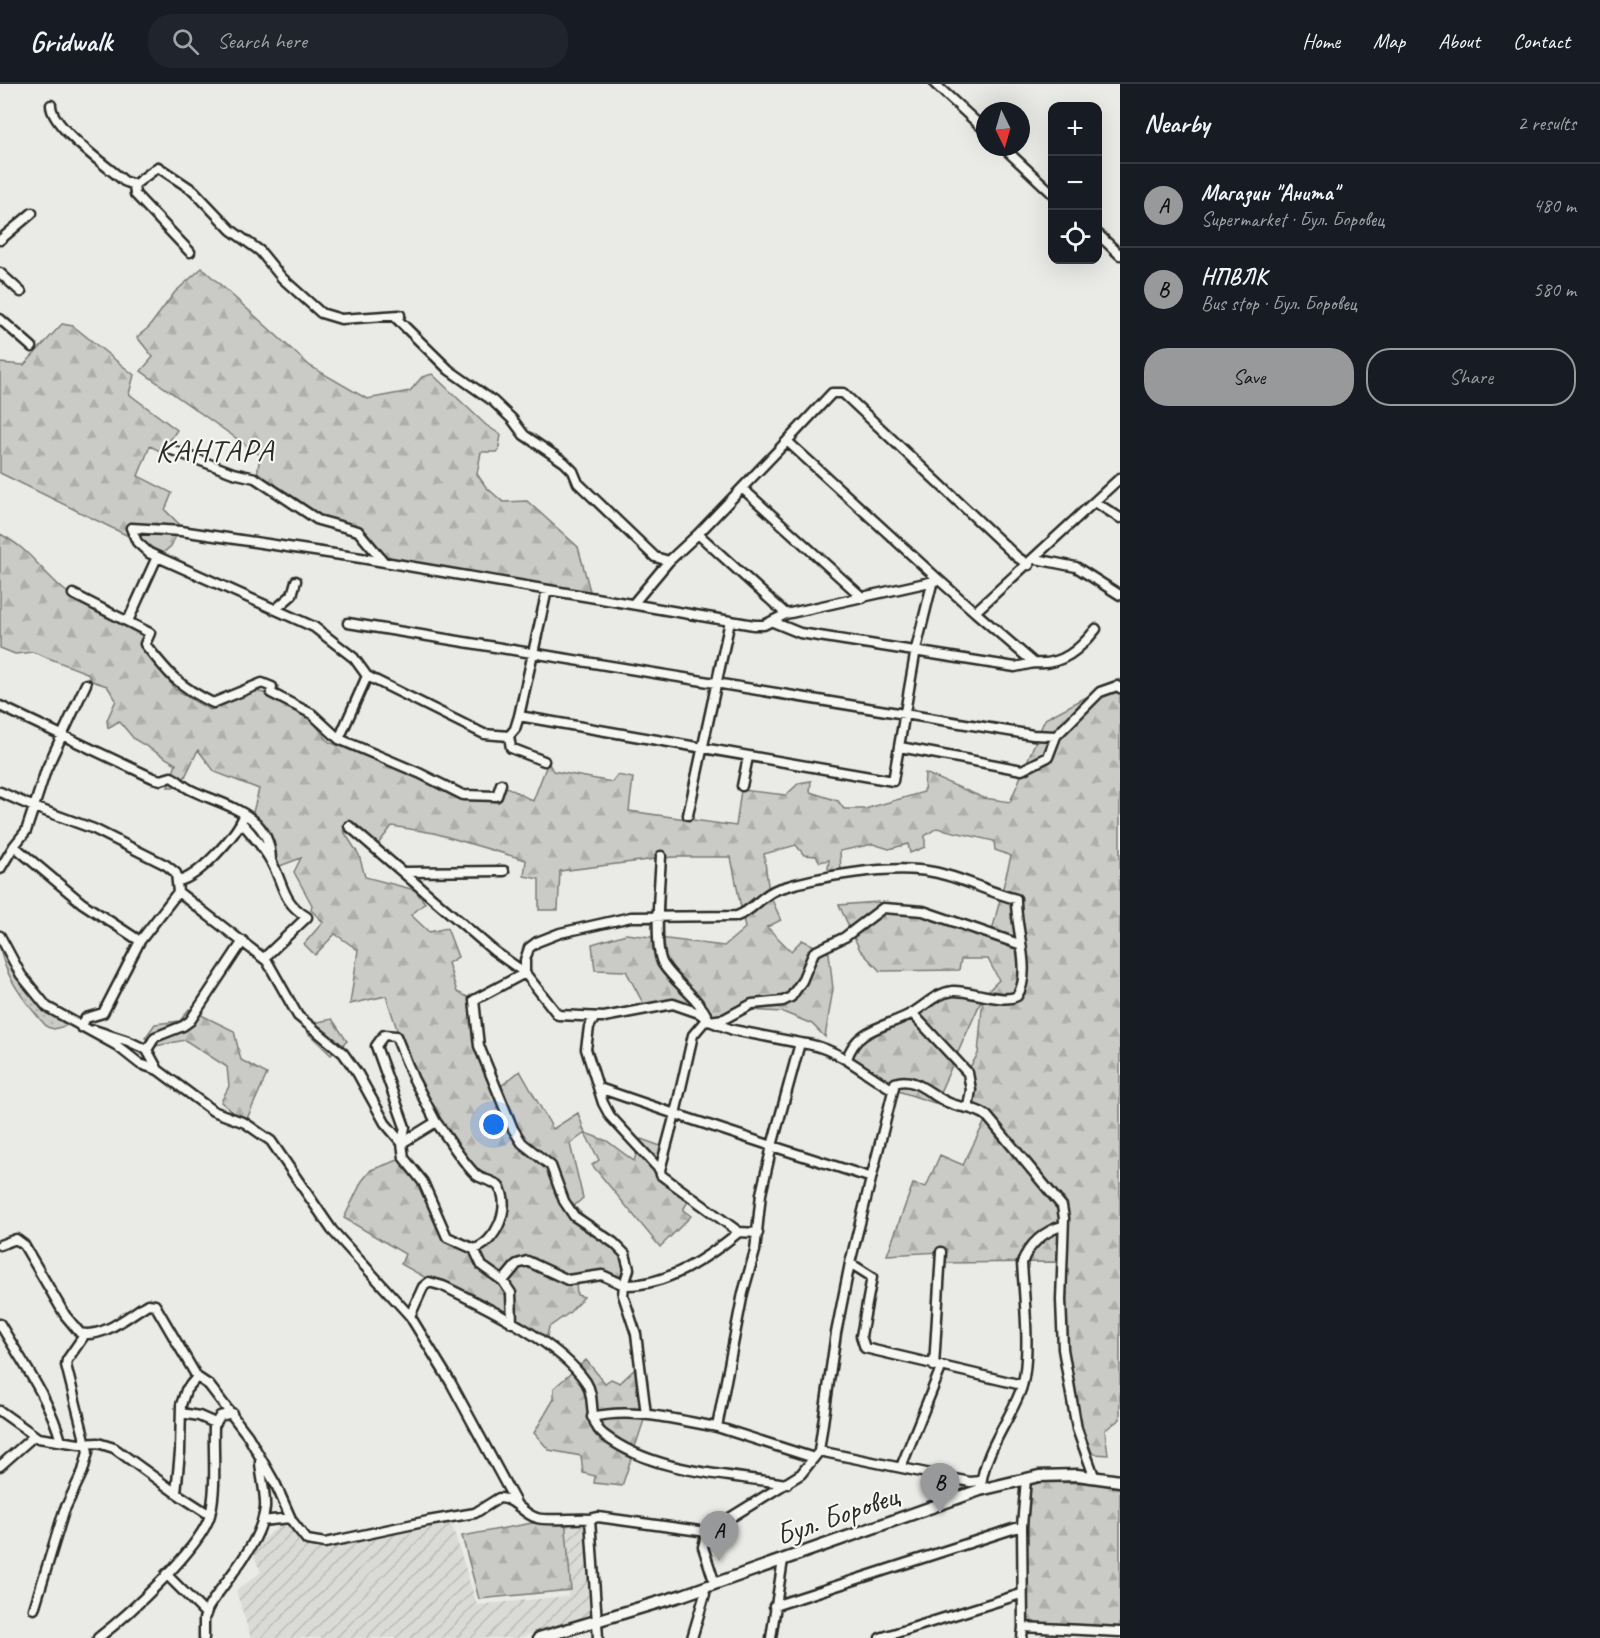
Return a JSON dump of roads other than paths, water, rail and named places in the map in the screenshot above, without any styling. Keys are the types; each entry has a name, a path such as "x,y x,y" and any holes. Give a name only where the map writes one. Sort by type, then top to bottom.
{"street":[{"path":"935,84 976,122"},
{"path":"51,105 51,113 60,125 124,181 134,185"},
{"path":"1013,156 1048,188"},
{"path":"134,185 158,167 194,191 231,230 260,251 282,278 321,313 341,319 397,315 449,370 506,413 524,435 564,462 573,471 578,483 655,557 669,561"},
{"path":"134,185 135,194 190,252"},
{"path":"0,240 32,213"},
{"path":"1102,238 1120,255"},
{"path":"0,273 21,292"},
{"path":"0,319 32,347"},
{"path":"633,604 669,561 698,534 832,393 843,393 1017,557 1032,562 1076,567 1120,595"},
{"path":"787,441 936,582 1034,663"},
{"path":"167,448 233,473 255,478 318,520 358,531 384,562"},
{"path":"975,612 1032,562 1120,478"},
{"path":"742,488 863,598"},
{"path":"1095,502 1120,518"},
{"path":"509,736 484,734 367,676 354,658 314,627 157,556 136,542 131,528 181,531 384,562 754,626 773,622 786,614 936,582"},
{"path":"698,534 786,614"},
{"path":"128,621 157,556"},
{"path":"276,609 292,595 296,581"},
{"path":"519,716 893,781 916,649 936,582"},
{"path":"509,736 515,729 519,716 547,590"},
{"path":"73,594 150,633 145,644 172,678 188,691 213,703 262,683 272,687 271,693 312,714 339,739 419,772 463,795 496,796 501,784"},
{"path":"688,814 730,621"},
{"path":"773,622 800,633 916,649 1015,667 1054,661 1070,655 1096,629"},
{"path":"348,623 905,715 1014,732 1056,736"},
{"path":"339,739 367,676"},
{"path":"0,869 26,831 46,770 86,684"},
{"path":"900,747 1022,770 1048,757 1056,736 1100,692 1117,686 1120,688"},
{"path":"0,706 153,778 173,778 190,790 239,808 264,834 269,843 271,860 280,887 298,912 307,917 264,958"},
{"path":"509,736 511,747 544,761"},
{"path":"742,786 748,757"},
{"path":"0,792 94,829 166,865 176,873 178,892 140,941 103,1013 86,1018 84,1029"},
{"path":"178,881 188,878 200,869 241,822 243,814 239,808"},
{"path":"241,822 271,860"},
{"path":"349,826 494,951 525,973 558,1015 595,1017 673,1004 699,1013 709,1021 733,1030 821,1046 847,1059 892,1089"},
{"path":"14,846 82,903 140,941"},
{"path":"661,856 658,916 661,959 702,1006 709,1021"},
{"path":"525,973 525,960 529,948 543,939 631,917 737,916 751,909 769,893 808,880 922,870 946,875 1016,899 1024,978 1020,992 1014,998 955,991 935,997 912,1013 882,1025 858,1039 847,1059"},
{"path":"405,872 504,871"},
{"path":"178,892 264,958 278,977 297,1016 343,1053 358,1074 384,1123 402,1143"},
{"path":"660,1170 693,1035 700,1025 724,1019 752,1004 783,1001 791,997 802,981 814,952 845,937 883,908 922,911 1019,944"},
{"path":"0,936 35,994 47,1007 116,1046 140,1064 158,1070 213,1111 245,1123 271,1141 332,1230 410,1316 451,1383 516,1504"},
{"path":"147,1050 155,1036 183,1026 190,1021 243,941"},
{"path":"525,973 474,1000 479,1046 517,1138 551,1166 564,1201 574,1216 614,1243 625,1254 629,1269 623,1294 636,1334 646,1414"},
{"path":"912,1013 968,1073 971,1090 968,1107"},
{"path":"595,1017 589,1027 586,1049 610,1116 660,1170 668,1182 739,1232 758,1233"},
{"path":"84,1029 110,1035 147,1050 158,1070"},
{"path":"474,1249 489,1237 501,1218 504,1207 501,1193 494,1183 476,1174 436,1122 413,1078 396,1036 384,1035 378,1042 377,1052 405,1127 402,1143 404,1158 423,1182 447,1237 474,1249 482,1266 503,1281 511,1293 512,1323"},
{"path":"717,1427 743,1293 758,1233 762,1186 800,1043"},
{"path":"0,1245 16,1239 24,1245 74,1328 85,1334 94,1334 152,1304 159,1310 197,1377 209,1385 232,1413 276,1485 290,1518 307,1540 325,1543 428,1521 475,1514 499,1498 516,1504 540,1520 598,1517 707,1532 788,1484 801,1474 816,1455 836,1333 869,1177 892,1089 895,1083 905,1081 920,1086 944,1101 981,1112 998,1127 1055,1196 1064,1212 1061,1300 1063,1349 1077,1429 1094,1476"},
{"path":"599,1088 869,1177"},
{"path":"402,1143 436,1122"},
{"path":"592,1417 616,1413 646,1414 717,1427 816,1455 901,1467 981,1485 992,1450 1022,1385 1025,1344 1022,1263 1026,1251 1035,1245 1042,1235 1050,1228 1063,1226"},
{"path":"503,1281 517,1264 527,1262 568,1280 602,1275 624,1285 645,1284 675,1274 717,1249 739,1232"},
{"path":"901,1467 938,1367 941,1252"},
{"path":"850,1263 872,1276 861,1336 862,1345 870,1350 1022,1385"},
{"path":"410,1316 423,1287 432,1281 512,1323 545,1345 583,1378 591,1396 592,1417 597,1428 609,1439 664,1464 788,1484"},
{"path":"0,1324 30,1372 56,1424 61,1441"},
{"path":"34,1609 64,1511 83,1471 88,1452 87,1442 78,1421 66,1365 85,1334"},
{"path":"176,1493 184,1394 197,1377"},
{"path":"0,1411 34,1436 79,1444 87,1442 114,1448 210,1515"},
{"path":"181,1413 208,1419 215,1423"},
{"path":"98,1638 166,1574 200,1535 210,1515 215,1423 220,1416 232,1413"},
{"path":"0,1466 34,1436"},
{"path":"204,1638 206,1614 253,1542 262,1521 265,1506 259,1459"},
{"name":"Бул. Боровец","path":"539,1638 715,1584 981,1485 1039,1476 1094,1476 1120,1481"},
{"path":"1022,1638 1022,1526 1026,1479"},
{"path":"262,1521 290,1518"},
{"path":"590,1519 598,1638"},
{"path":"774,1606 1022,1526"},
{"path":"707,1532 703,1547 715,1584"},
{"path":"771,1638 774,1606 783,1560"},
{"path":"166,1574 206,1614"},
{"path":"692,1638 705,1594 703,1588"},
{"path":"880,1638 1021,1594"},
{"path":"1023,1627 1120,1632"}],"place":[{"name":"НПВЛК","path":"940,1513"},
{"name":"Магазин \"Анита\"","path":"719,1561"}],"district":[{"name":"КАНТАРА","path":"215,450"}]}
